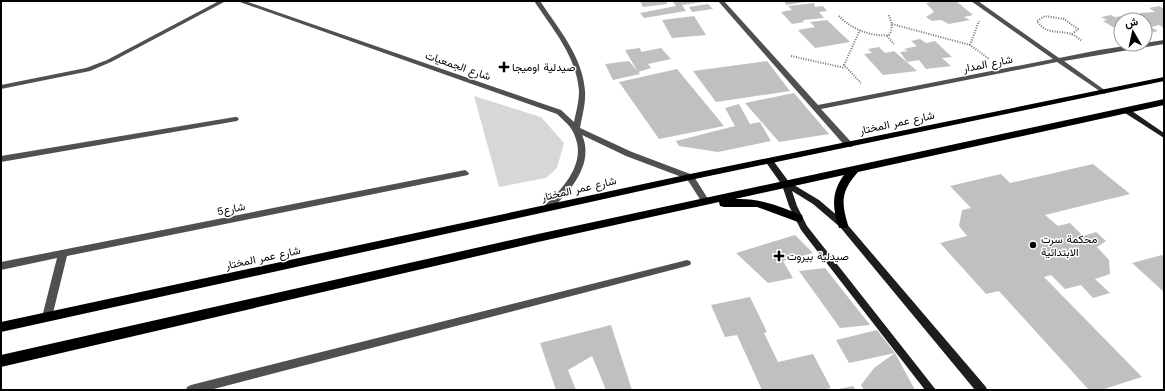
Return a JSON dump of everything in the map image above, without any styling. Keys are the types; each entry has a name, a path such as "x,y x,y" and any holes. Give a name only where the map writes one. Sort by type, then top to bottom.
{"main road":[{"name":"شارع عمر المختار","path":"1,327 690,177 1164,79"},
{"path":"1,361 538,238 1164,102"},
{"path":"843,225 838,211 840,188 845,178 854,170"},
{"path":"706,202 754,202 798,218"}],"street":[{"path":"1,87 88,70 109,61 223,1"},
{"name":"شارع الجمعيات","path":"240,1 546,107 559,112 576,128"},
{"path":"537,1 570,52 579,72 582,93 576,128 581,145 581,158 577,171 567,189 546,209"},
{"path":"721,1 849,145"},
{"path":"974,1 1104,92"},
{"name":"شارع المدار","path":"815,108 1059,60 1164,42"},
{"path":"1127,110 1164,136"},
{"path":"1,158 235,119"},
{"path":"576,128 629,154 690,177 706,202"},
{"path":"769,161 786,184 798,218 811,238 931,390"},
{"name":"شارع5","path":"1,266 464,173"},
{"path":"786,184 816,202 843,225 982,390"},
{"path":"47,317 62,253"},
{"path":"191,390 687,263"}],"path":[{"path":"970,45 979,20 989,11"},
{"path":"887,36 890,34 892,24 888,14"},
{"path":"839,16 847,24 860,30 880,36 887,36 894,44"},
{"path":"1043,16 1057,16 1065,19 1071,22 1078,29 1072,34 1065,35 1049,31 1038,24 1037,20 1043,16"},
{"path":"892,24 970,45 978,49 1004,71"},
{"path":"845,68 845,63 860,30"},
{"path":"772,59 793,56 845,68 874,96"}],"shaded area":[{"path":"474,96 541,117 564,143 557,168 546,178 499,187"}],"building":[{"path":"640,1 667,1 667,4 643,7"},
{"path":"784,1 805,1 805,2 786,5"},
{"path":"936,1 956,1 973,15 964,17 970,20 949,24 941,20 932,21 926,17 934,12 926,3"},
{"path":"673,2 702,2 682,5 686,11 644,18 640,13 676,6"},
{"path":"814,3 815,7 823,6 827,11 819,12 824,18 803,20 804,22 792,24 781,12 792,10 788,6"},
{"path":"708,4 713,9 692,12 689,7"},
{"path":"1159,6 1164,9 1164,28 1159,25 1153,27 1153,12 1155,12 1149,8"},
{"path":"694,16 706,35 672,38 662,20"},
{"path":"1113,16 1113,27 1103,21 1107,20 1101,17"},
{"path":"827,20 850,42 815,48 798,30 815,27 810,22"},
{"path":"920,39 926,43 935,41 952,57 942,58 951,66 926,69 919,60 907,62 900,52 908,51 904,49 917,46 911,41"},
{"path":"879,47 885,53 894,51 917,71 883,75 864,54 872,53 868,49"},
{"path":"640,48 641,52 661,48 671,59 648,64 651,68 638,72 625,50"},
{"path":"629,61 640,74 613,80 605,64"},
{"path":"767,61 790,91 716,102 693,71"},
{"path":"677,69 724,126 659,139 619,82"},
{"path":"794,93 829,134 779,142 745,103"},
{"path":"739,104 750,124 760,122 771,141 718,152 679,146 676,141 735,126 725,108"},
{"path":"1093,164 1130,194 1045,215 1058,226 1070,223 1083,236 1096,232 1106,241 1097,247 1109,260 1110,274 1095,279 1110,293 1093,298 1081,285 1065,289 1051,275 1044,277 1142,377 1101,390 1089,390 999,291 986,294 940,243 967,236 959,226 962,210 971,208 950,186 1001,174 1010,183"},
{"path":"795,235 813,253 783,261 793,278 768,283 736,253"},
{"path":"1162,255 1164,257 1164,292 1132,263"},
{"path":"825,268 870,325 840,328 799,271"},
{"path":"750,297 767,332 764,333 778,362 813,354 831,388 821,390 762,390 737,335 725,337 711,305"},
{"path":"611,325 632,390 606,390 592,356 568,370 576,390 556,390 540,343"},
{"path":"877,330 895,353 849,363 836,340"},
{"path":"895,353 915,390 864,390 861,385 874,368"},
{"path":"853,386 856,390 838,390 838,389"}],"place":[{"name":"صيدلية اوميجا","path":"504,67"},
{"name":"محكمة سرت الابتدائية","path":"1033,245"},
{"name":"صيدلية بيروت","path":"779,256"}]}
